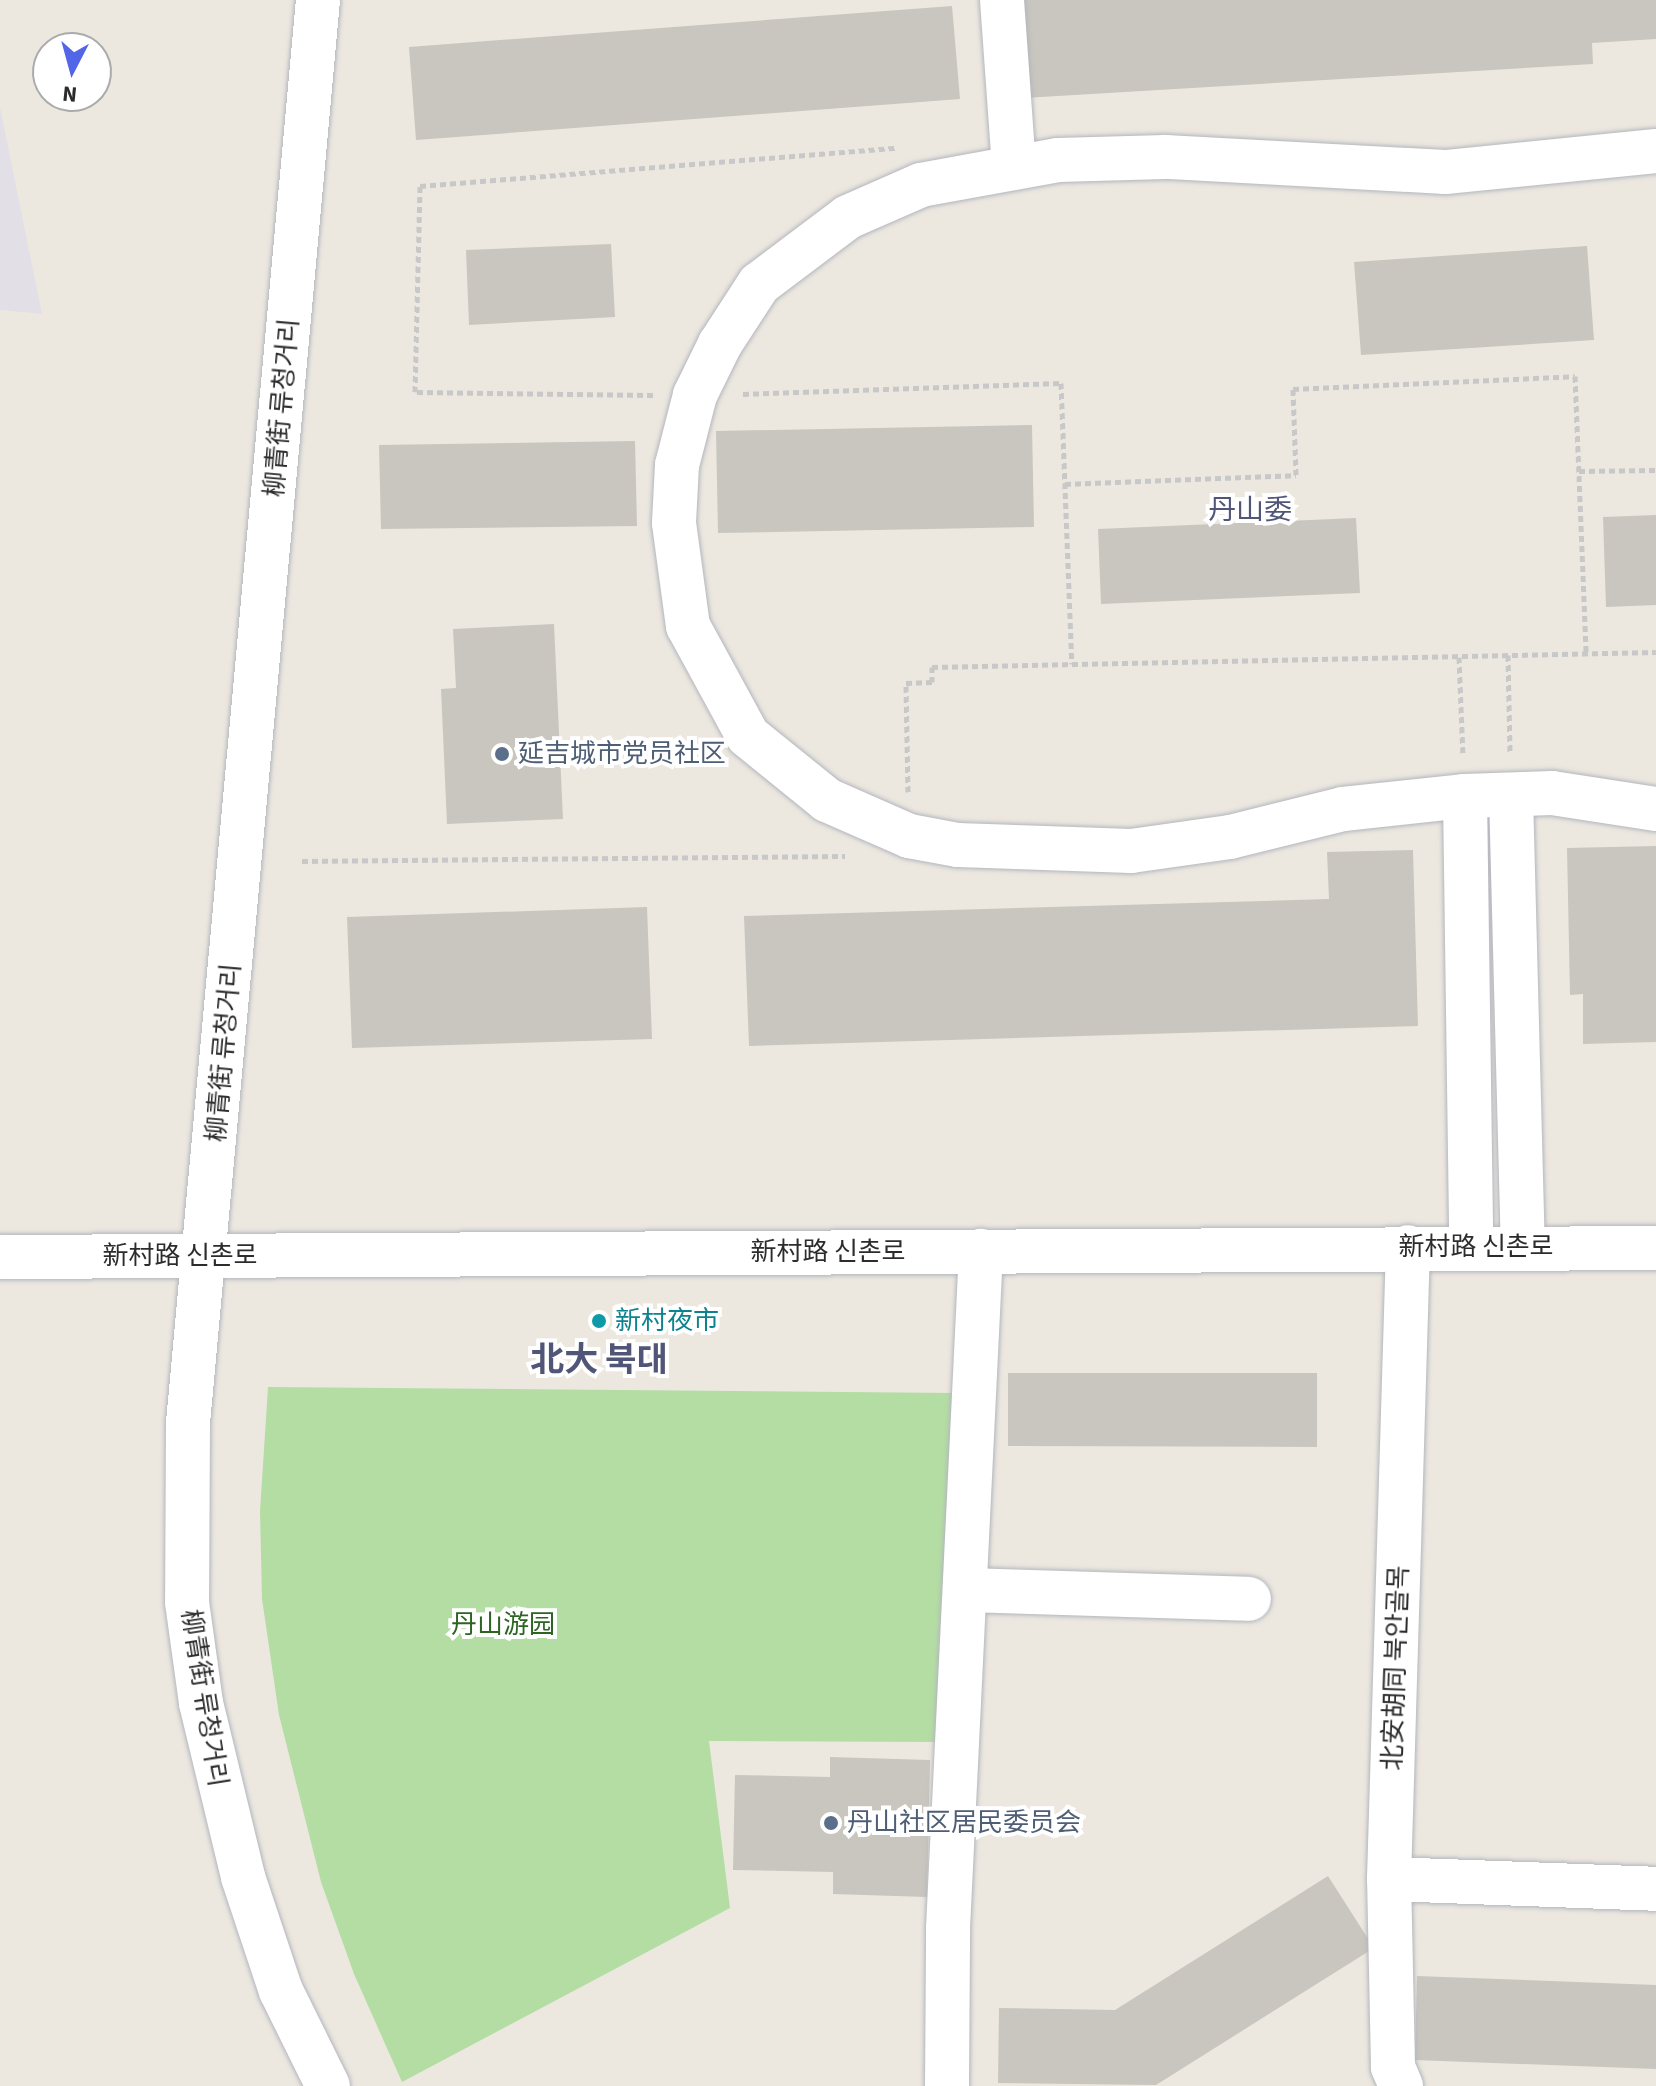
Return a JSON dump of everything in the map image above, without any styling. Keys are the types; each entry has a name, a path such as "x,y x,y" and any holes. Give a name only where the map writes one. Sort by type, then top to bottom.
{"street":[{"name":"柳青街 류청거리","path":"318,0 188,1469 187,1602 201,1703 243,1877 281,1991 328,2086"},
{"path":"1002,0 1014,166"},
{"path":"1656,151 1445,172 1165,157 1014,166 921,185 848,217 759,284 720,344 695,395 677,465 674,523 688,626 728,706 748,736 793,778 840,807 909,836 958,845 1131,851 1215,840 1343,809 1465,796 1552,793 1656,809"},
{"path":"1511,795 1523,1246"},
{"path":"1465,796 1471,1247"},
{"name":"新村路 신촌로","path":"0,1257 1523,1246 1656,1248"},
{"name":"北安胡同 북안골목","path":"1401,2086 1393,2067 1389,1879 1408,1247"},
{"path":"947,2086 948,1928 981,1251"},
{"path":"965,1590 1249,1599"},
{"path":"1389,1879 1656,1889"}],"path":[{"path":"1065,484 1296,475 1293,389 1575,376 1586,653"},
{"path":"1579,471 1656,470"},
{"path":"909,836 906,683 932,682 932,667 1656,652"},
{"path":"1508,655 1511,795"},
{"path":"1459,656 1465,796"},
{"path":"302,861 849,855"}],"shaded area":[{"path":"0,107 42,314 0,310"}],"green space":[{"name":"丹山游园","path":"268,1387 955,1393 942,1742 709,1741 730,1908 402,2082 354,1974 321,1882 279,1715 262,1599 260,1511"}],"building":[{"path":"1018,0 1656,0 1656,39 1592,43 1593,64 1024,98"},
{"path":"952,6 960,99 416,140 409,47"},
{"path":"611,244 615,317 469,325 466,250"},
{"path":"1587,246 1594,340 1361,355 1354,262"},
{"path":"1032,425 1034,527 718,533 716,431"},
{"path":"635,441 637,526 381,529 379,445"},
{"path":"1656,515 1656,605 1606,607 1603,517"},
{"path":"1356,518 1360,593 1101,604 1098,529"},
{"name":"延吉城市党员社区","path":"554,624 563,819 447,824 441,689 456,688 453,629"},
{"path":"1656,846 1656,1042 1583,1044 1583,994 1570,995 1567,848"},
{"path":"1413,850 1418,1026 749,1046 744,916 1329,899 1327,852"},
{"path":"647,907 652,1039 352,1048 347,917"},
{"path":"1008,1373 1317,1373 1317,1447 1008,1446"},
{"name":"丹山社区居民委员会","path":"830,1757 930,1760 927,1897 833,1894 833,1872 733,1870 735,1775 830,1777"},
{"path":"1328,1876 1374,1948 1156,2085 998,2083 999,2008 1115,2010"},
{"path":"1417,1976 1656,1985 1656,2069 1415,2060"}],"place":[{"name":"延吉城市党员社区","path":"502,754"},
{"name":"新村夜市","path":"599,1321"},
{"name":"丹山社区居民委员会","path":"831,1823"}],"district":[{"name":"丹山委","path":"1250,510"},
{"name":"北大 북대","path":"599,1361"}]}
